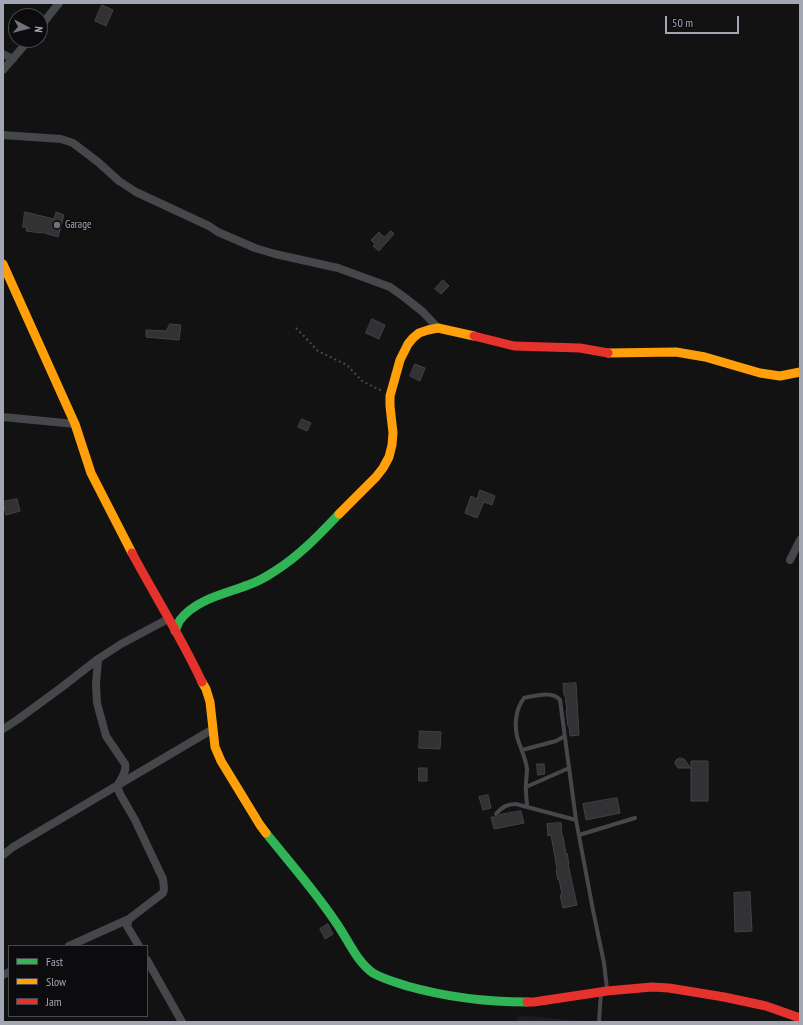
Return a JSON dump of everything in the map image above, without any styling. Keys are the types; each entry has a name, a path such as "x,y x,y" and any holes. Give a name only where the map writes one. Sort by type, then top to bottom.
{"street":[{"path":"48,17 59,3"},
{"path":"3,70 22,48"},
{"path":"3,54 13,59"},
{"path":"3,135 61,139 73,143 119,181 136,192 209,226 218,232 255,248 338,268 390,287 423,312 438,328"},
{"path":"3,264 75,424 91,473 206,689 210,702 215,747 221,761 260,825 324,906 362,962 372,972 388,980 421,990 453,997 534,1002 652,987 724,997 766,1006 800,1018"},
{"path":"175,631 180,621 188,612 202,603 269,576 286,564 368,486 384,468 393,446 393,425 390,412 390,398 399,362 404,348 418,333 428,329 438,328 514,346 571,347 614,353 676,352 705,357 760,373 780,376 800,372"},
{"path":"3,417 75,424"},
{"path":"790,560 800,540"},
{"path":"3,729 98,659 168,619"},
{"path":"98,659 96,684 97,703 106,736 125,764 125,773 117,786"},
{"path":"3,855 13,847 213,729"},
{"path":"71,945 129,919 163,893 163,879 117,786"},
{"path":"129,919 127,926 138,945"},
{"path":"148,962 182,1022"}],"lane":[{"path":"527,807 526,761 517,738 516,728 516,718 519,704 524,698 548,695 555,696 560,700 576,820 604,963 604,992 599,1022"},
{"path":"522,750 556,741 565,736"},
{"path":"526,787 569,768"},
{"path":"496,814 502,808 512,804 576,820"},
{"path":"579,835 635,818"}],"path":[{"path":"296,328 318,351 347,365 358,378 380,389 390,398"}],"shaded area":[{"path":"517,1015 592,1022 516,1022"}],"building":[{"path":"102,5 113,10 106,26 95,21"},
{"path":"25,212 54,219 56,212 64,215 58,237 41,232 26,231 27,227 23,227"},
{"path":"391,231 394,234 379,251 373,246 375,244 371,240 379,232 384,237"},
{"path":"443,280 449,286 441,294 435,289"},
{"path":"372,319 385,325 379,339 366,333"},
{"path":"170,324 181,325 179,340 146,337 146,330 166,331"},
{"path":"415,364 425,368 420,381 410,376"},
{"path":"302,419 311,423 307,431 298,427"},
{"path":"480,490 495,496 492,505 484,502 477,518 465,513 471,496 477,499"},
{"path":"17,499 20,511 6,515 3,502"},
{"path":"576,683 579,735 570,736 563,684"},
{"path":"420,731 441,732 440,749 419,748"},
{"path":"680,758 684,759 691,768 678,768 675,762"},
{"path":"691,761 708,761 708,801 691,801"},
{"path":"537,764 544,764 545,774 538,775"},
{"path":"419,768 427,768 427,781 419,781"},
{"path":"488,795 491,808 483,810 479,797"},
{"path":"617,798 620,813 586,820 583,804"},
{"path":"521,811 524,823 494,829 491,817"},
{"path":"561,823 562,836 566,854 567,853 577,905 563,908 560,895 562,894 556,870 551,835 548,836 547,824"},
{"path":"750,892 752,931 735,932 734,893"},
{"path":"328,924 333,934 325,939 320,929"}],"traffic: fast":[{"path":"175,631 180,620 202,602 258,581 284,565 308,545 339,514"},
{"path":"266,833 320,900 357,957 373,973 385,979 407,986 451,996 481,1000 527,1002"}],"traffic: slow":[{"path":"3,264 75,424 91,473 132,553"},
{"path":"339,514 376,477 389,457 393,433 390,396 400,360 408,344 419,333 438,328 474,336"},
{"path":"608,353 676,352 705,357 760,373 780,376 800,372"},
{"path":"202,682 210,702 215,747 221,761 266,833"}],"traffic: jam":[{"path":"474,336 514,346 580,348 608,353"},
{"path":"132,553 177,633 202,682"},
{"path":"527,1002 607,991 652,987 669,988 724,997 766,1006 800,1018"}],"place":[{"name":"Garage","path":"57,225"}]}
